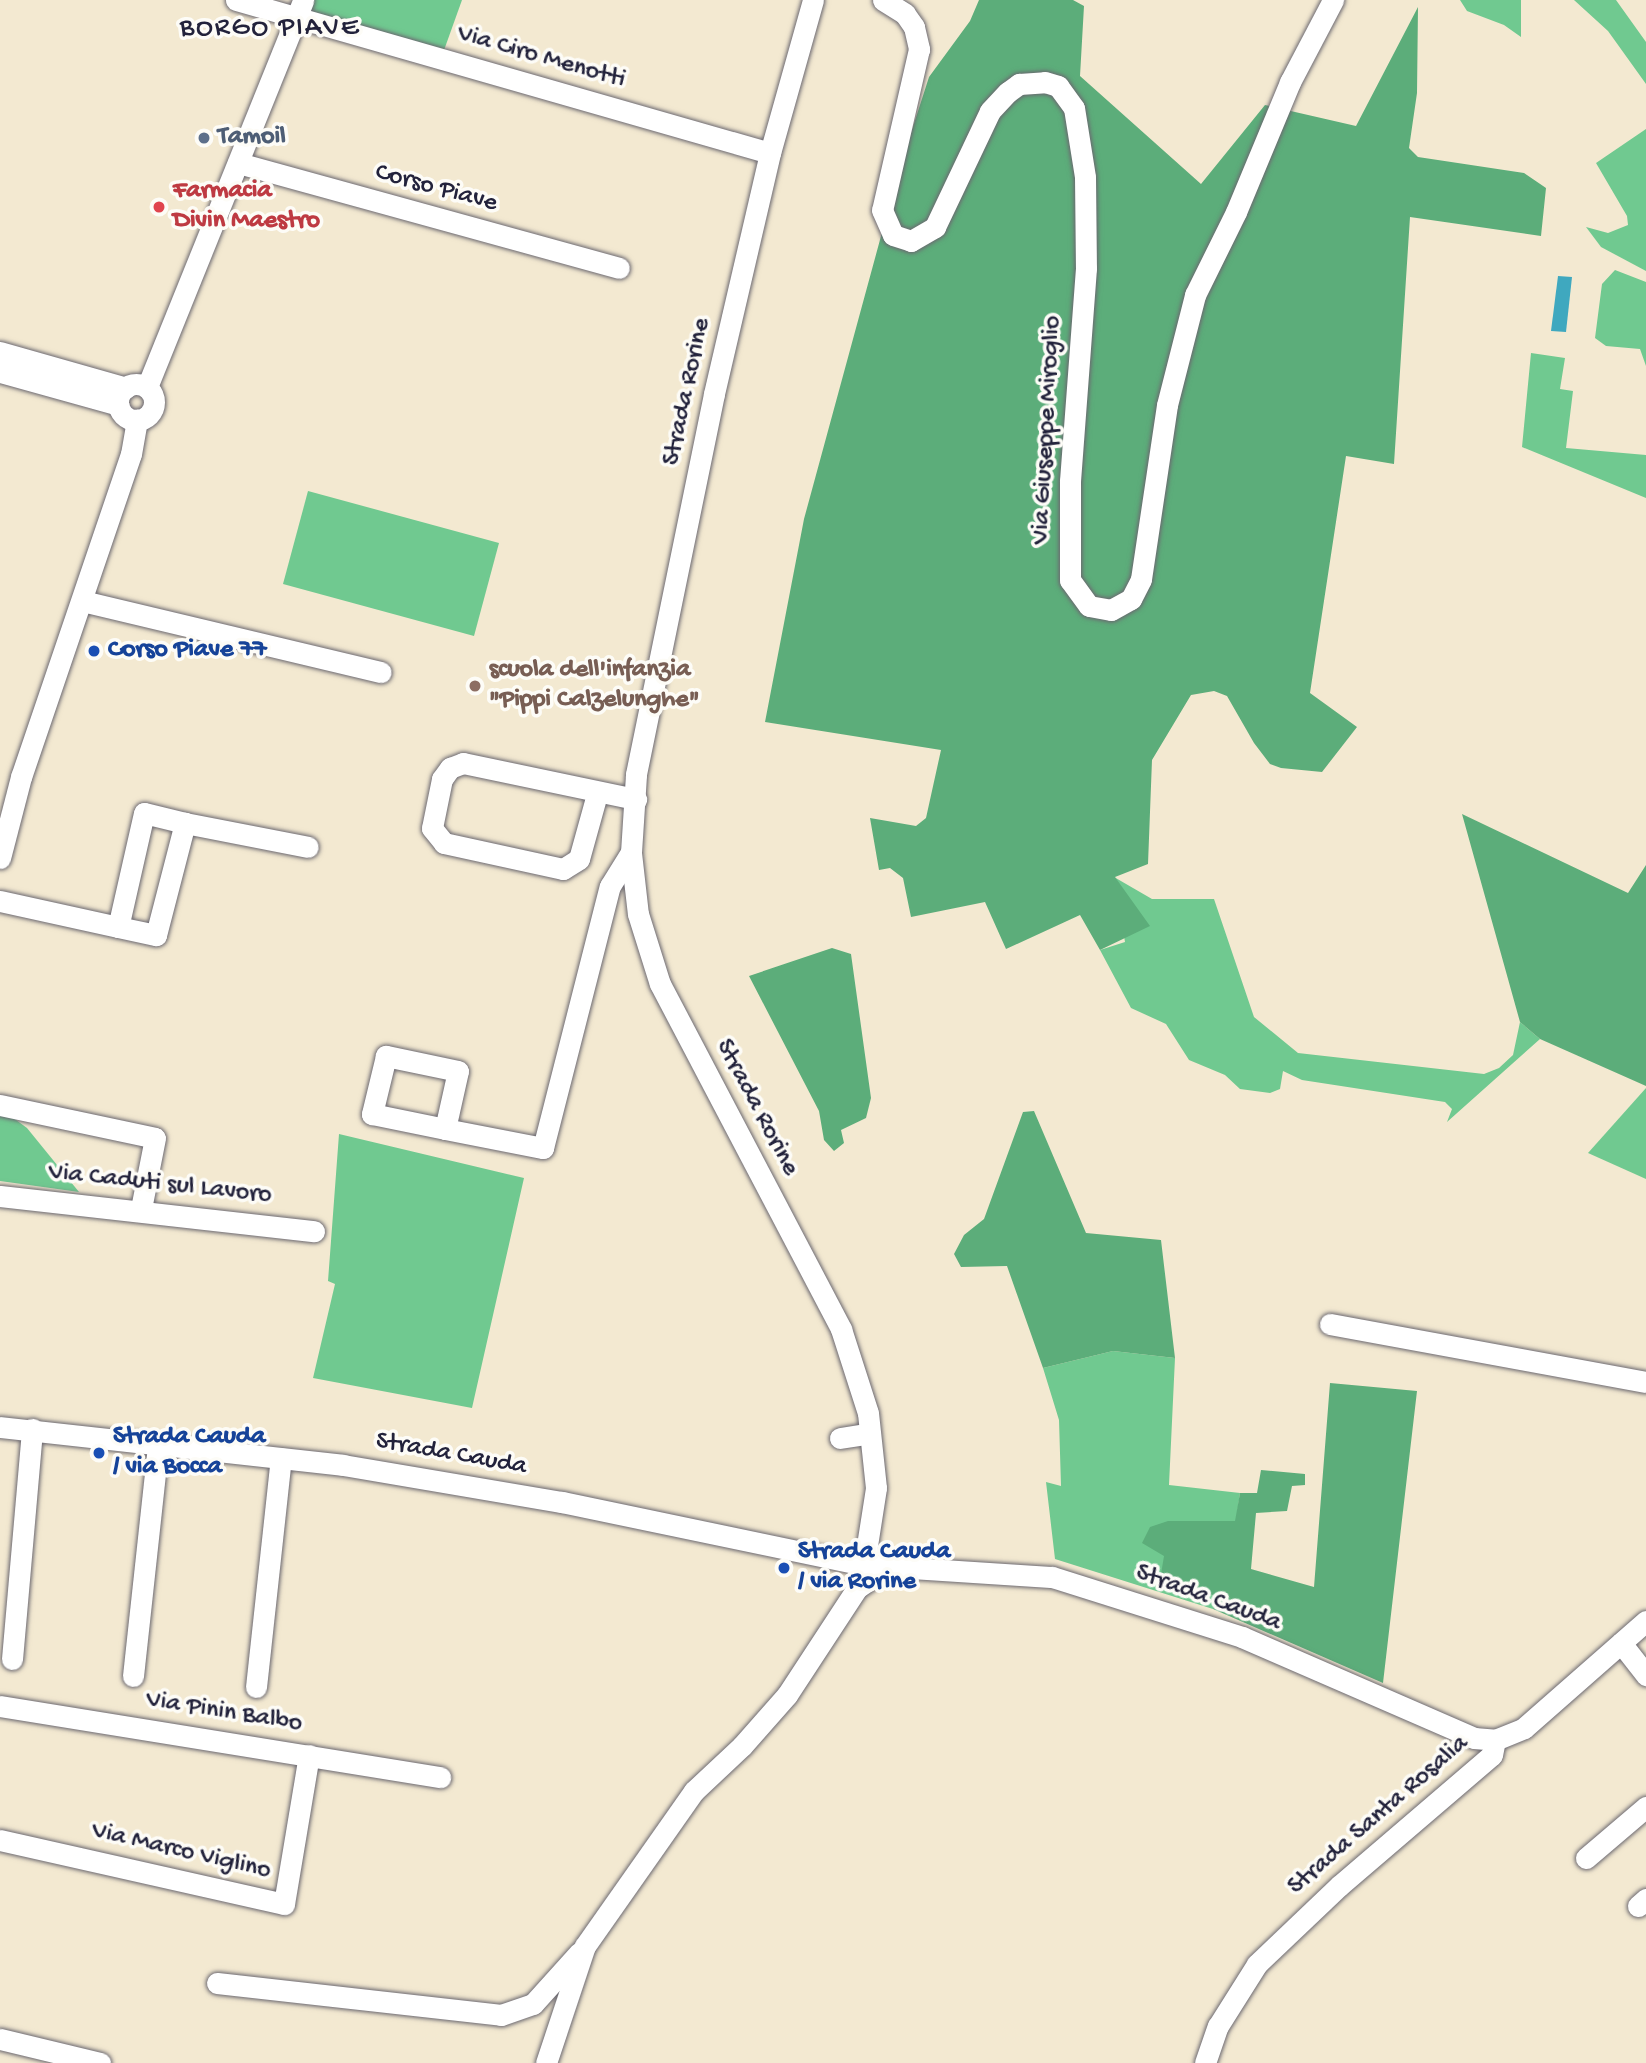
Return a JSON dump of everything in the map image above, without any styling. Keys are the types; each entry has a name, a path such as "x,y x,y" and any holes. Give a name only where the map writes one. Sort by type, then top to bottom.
{"street":[{"name":"Via Ciro Menotti","path":"236,0 300,9 770,153"},
{"name":"Strada Rorine","path":"813,0 770,153 714,394 655,699 636,775 631,853 638,914 660,985 841,1329 870,1433 876,1488 864,1565"},
{"name":"Via Giuseppe Miroglio","path":"883,0 910,20 919,49 883,210 893,235 911,241 934,227 990,111 1019,84 1045,82 1058,86 1074,108 1085,177 1086,268 1070,481 1070,580 1089,606 1111,610 1131,599 1141,579 1167,405 1195,295 1236,212 1290,82 1333,0"},
{"path":"137,420 127,418 130,393 238,163 300,9"},
{"name":"Corso Piave","path":"238,163 620,268"},
{"path":"0,352 130,393 154,407 137,420 131,454 21,777 0,858"},
{"path":"0,372 130,393"},
{"path":"82,601 381,672"},
{"path":"597,794 579,859 563,869 444,843 432,828 442,779 450,768 463,763 597,794 636,799"},
{"path":"118,927 144,813 308,847"},
{"path":"0,901 156,935 185,823"},
{"path":"445,1129 458,1071 386,1056 372,1114 445,1129 543,1148 610,886 631,853"},
{"path":"0,1105 155,1138 141,1209"},
{"name":"Via Caduti sul Lavoro","path":"0,1196 141,1209 314,1231"},
{"path":"1330,1325 1646,1382"},
{"name":"Strada Cauda","path":"0,1427 281,1458 562,1502 864,1565 1052,1577 1130,1598 1242,1637 1449,1731 1494,1740"},
{"path":"12,1659 33,1429"},
{"path":"841,1438 870,1433"},
{"path":"133,1676 158,1444"},
{"path":"256,1687 281,1458"},
{"path":"217,1983 501,2015 533,2004 585,1946 694,1791 742,1746 787,1695 857,1588 888,1567"},
{"name":"Strada Santa Rosalia","path":"1205,2063 1218,2026 1257,1964 1339,1886 1492,1755 1494,1740 1524,1728 1646,1621"},
{"path":"1621,1643 1646,1675"},
{"name":"Via Pinin Balbo","path":"0,1706 440,1777"},
{"name":"Via Marco Viglino","path":"0,1840 284,1903 309,1755"},
{"path":"1586,1858 1646,1807"},
{"path":"545,2063 585,1946"},
{"path":"0,2039 100,2063"}],"green space":[{"path":"314,0 462,0 443,53 310,14"},
{"path":"979,0 1073,0 1084,6 1080,76 1201,184 1265,105 1356,126 1418,7 1417,93 1409,148 1418,157 1524,173 1546,188 1541,236 1410,217 1394,464 1346,456 1310,693 1357,727 1322,772 1281,768 1270,764 1254,743 1227,696 1214,691 1191,695 1152,760 1148,864 1115,877 1150,926 1100,950 1080,915 1006,949 985,902 911,917 903,878 890,868 879,870 870,818 916,826 926,818 941,750 765,722 804,519 899,170 929,77 970,21"},
{"path":"1460,0 1521,0 1521,37 1504,25 1467,11"},
{"path":"1574,0 1616,0 1646,42 1646,84 1608,31"},
{"path":"1646,129 1646,271 1601,247 1586,227 1608,233 1628,225 1627,216 1596,163"},
{"path":"1615,270 1646,282 1646,366 1640,349 1606,346 1595,338 1602,284"},
{"path":"1531,353 1565,358 1560,389 1573,391 1566,448 1646,455 1646,498 1522,447"},
{"path":"308,491 499,543 474,636 283,584"},
{"path":"1462,814 1628,893 1646,865 1646,1086 1540,1039 1520,1022"},
{"path":"1114,877 1152,899 1214,899 1254,1017 1298,1053 1484,1074 1499,1068 1513,1055 1520,1022 1540,1039 1447,1122 1452,1109 1445,1102 1302,1080 1283,1071 1280,1089 1270,1093 1240,1089 1225,1075 1189,1060 1166,1024 1131,1008 1100,950 1125,942"},
{"path":"832,948 851,954 871,1098 866,1118 841,1130 844,1143 834,1151 824,1140 819,1111 749,976"},
{"path":"1646,1088 1646,1179 1588,1153"},
{"path":"1034,1111 1086,1233 1161,1240 1175,1358 1113,1351 1043,1368 1007,1266 961,1267 954,1254 964,1235 984,1219 1023,1112"},
{"path":"0,1115 12,1117 27,1128 79,1192 0,1181"},
{"path":"339,1134 524,1178 472,1408 313,1378 335,1284 328,1281"},
{"path":"1113,1351 1175,1358 1169,1485 1240,1493 1236,1521 1168,1521 1165,1556 1175,1583 1214,1596 1213,1609 1055,1559 1046,1482 1061,1486 1059,1420 1043,1368"},
{"path":"1330,1383 1417,1391 1383,1683 1213,1609 1214,1596 1174,1583 1161,1574 1164,1556 1142,1543 1150,1527 1168,1521 1235,1521 1240,1493 1257,1493 1261,1470 1305,1474 1305,1485 1292,1486 1287,1511 1256,1513 1251,1569 1314,1587"}],"water":[{"path":"1558,276 1572,277 1566,332 1551,331"}],"place":[{"name":"Tamoil","path":"204,138"},
{"name":"Farmacia Divin Maestro","path":"159,207"},
{"name":"Corso Piave 77","path":"94,651"},
{"name":"scuola dell'infanzia \"Pippi Calzelunghe\"","path":"475,686"},
{"name":"Strada Cauda / via Bocca","path":"99,1453"},
{"name":"Strada Cauda / via Rorine","path":"784,1568"}],"district":[{"name":"BORGO PIAVE","path":"270,29"}]}
